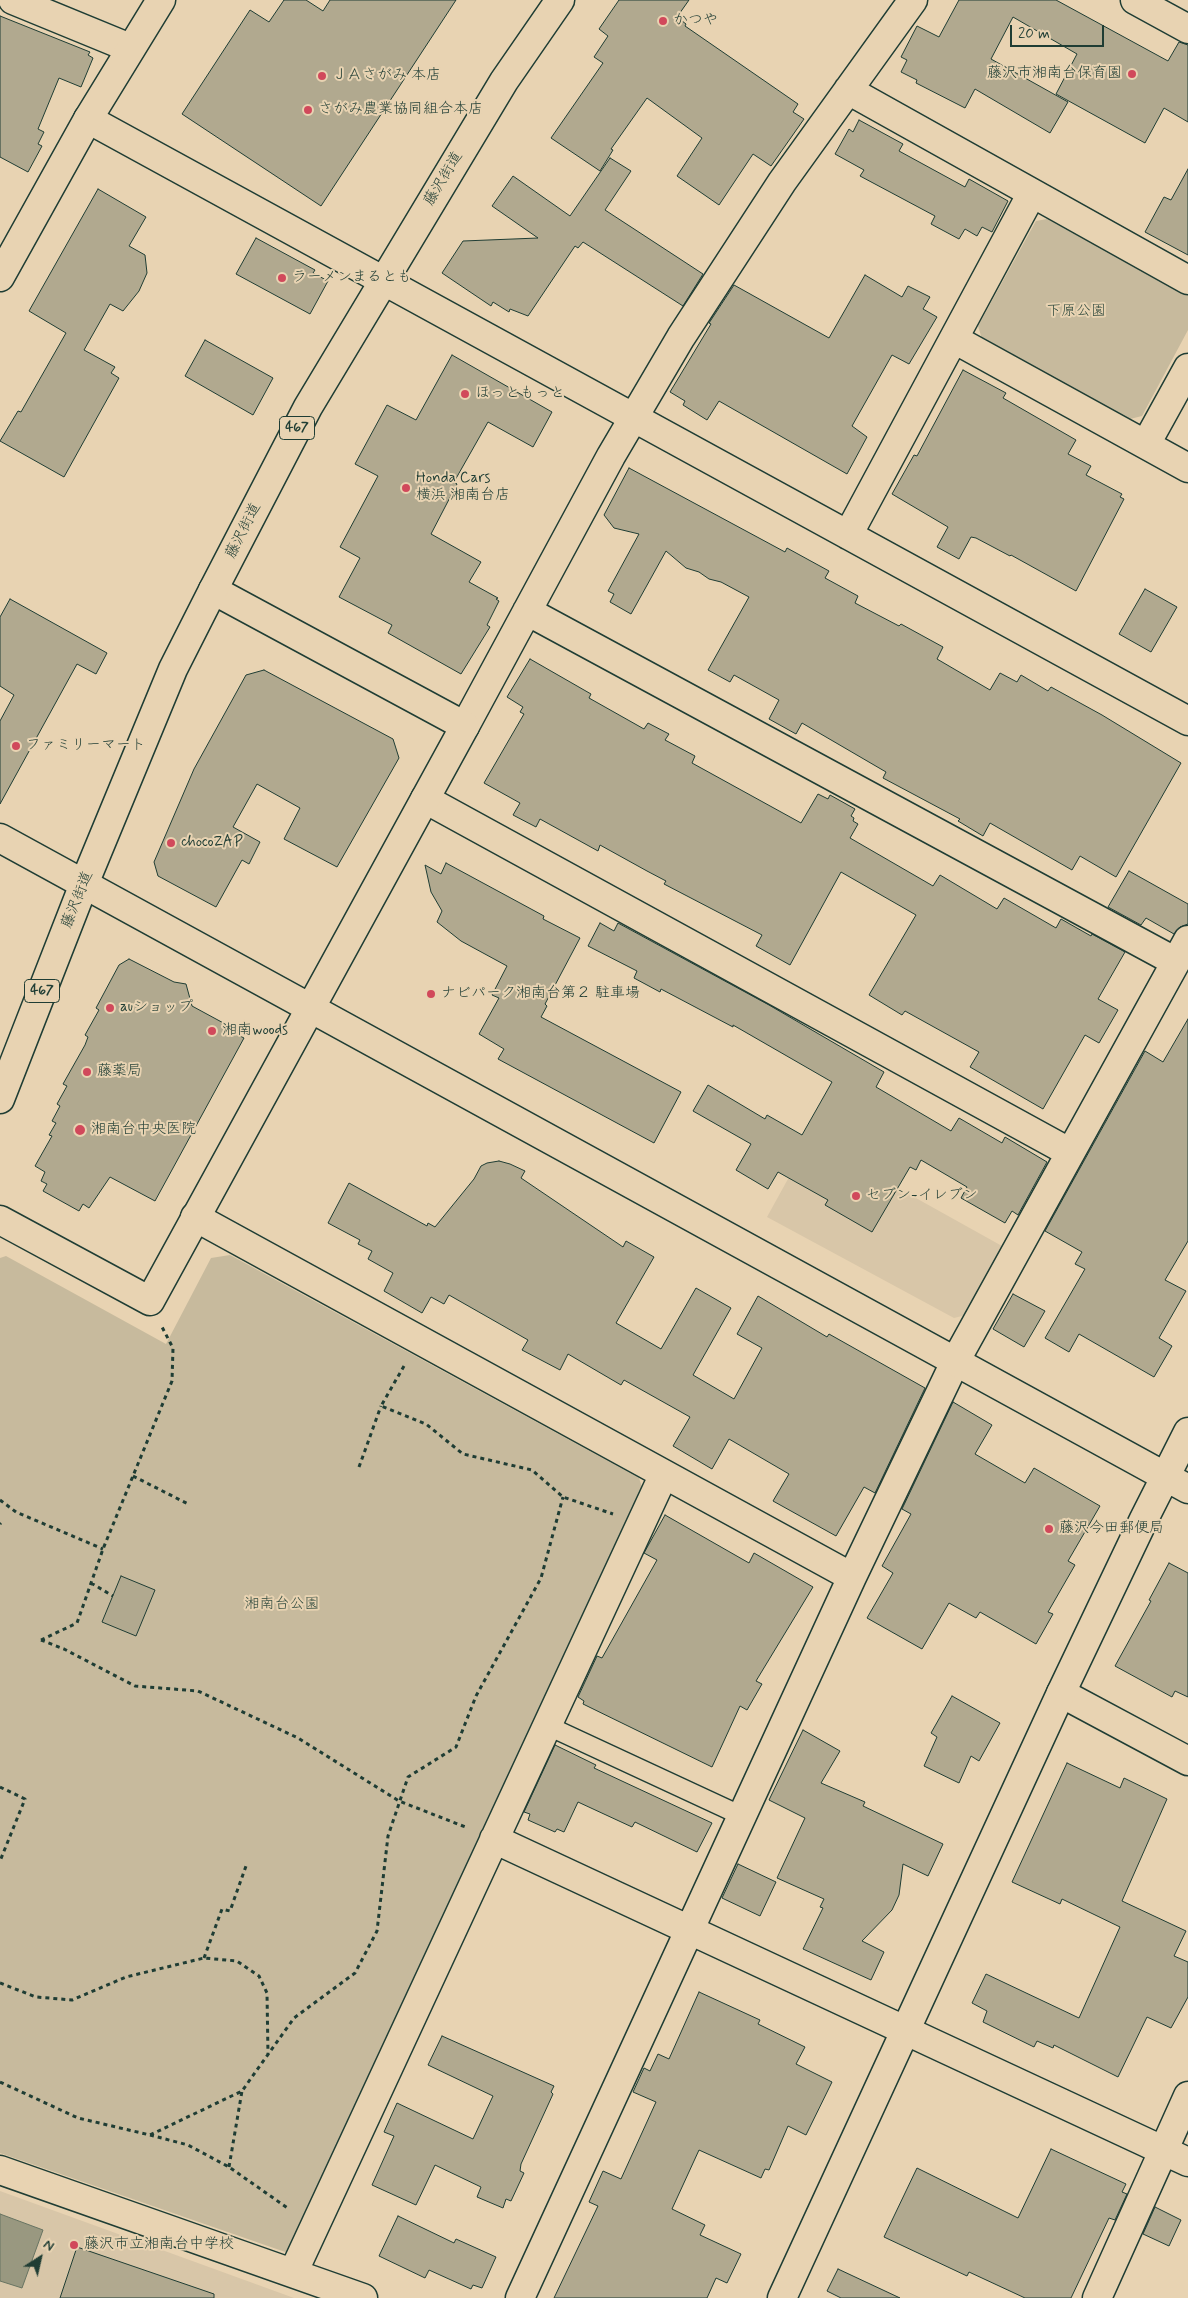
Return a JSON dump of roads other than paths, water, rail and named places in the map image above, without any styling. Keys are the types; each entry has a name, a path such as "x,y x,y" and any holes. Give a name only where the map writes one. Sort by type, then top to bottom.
{"main road":[{"path":"13,0 130,48"},
{"path":"0,275 88,119 161,0"},
{"name":"藤沢街道","path":"0,1098 84,884 173,669 213,590 308,407 382,281 504,81 560,0"},
{"path":"0,1220 150,1301 312,1008 633,418 682,337 782,182 913,0"},
{"path":"1135,0 1188,29"},
{"path":"848,90 1188,280"},
{"path":"88,119 1188,721"},
{"path":"848,535 1032,193"},
{"path":"954,339 1188,468"},
{"path":"1146,444 1188,368"},
{"path":"213,590 465,726"},
{"path":"520,2298 852,1576 956,1360 1182,951 527,611"},
{"path":"425,800 1070,1152"},
{"path":"0,838 1177,1482"},
{"path":"195,1217 852,1576"},
{"path":"782,2298 1061,1694 1177,1482 1188,1432"},
{"path":"294,2273 484,1834 546,1725 664,1474"},
{"path":"1061,1694 1188,1761"},
{"path":"484,1834 1188,2162"},
{"path":"1097,2298 1188,2096"},
{"path":"0,2170 364,2298"}],"lane":[{"path":"546,1725 742,1816"}],"place":[{"name":"かつや","path":"663,21"},
{"name":"藤沢市湘南台保育園","path":"1132,74"},
{"name":"ＪＡさがみ 本店","path":"322,76"},
{"name":"さがみ農業協同組合本店","path":"308,110"},
{"name":"ラーメンまるとも","path":"282,278"},
{"name":"ほっともっと","path":"465,394"},
{"name":"Honda Cars 横浜 湘南台店","path":"406,488"},
{"name":"ファミリーマート","path":"16,746"},
{"name":"chocoZAP","path":"171,843"},
{"name":"ナビパーク湘南台第２ 駐車場","path":"431,994"},
{"name":"auショップ","path":"110,1008"},
{"name":"湘南woods","path":"212,1031"},
{"name":"藤薬局","path":"87,1072"},
{"name":"湘南台中央医院","path":"80,1130"},
{"name":"セブン-イレブン","path":"856,1196"},
{"name":"藤沢今田郵便局","path":"1049,1529"},
{"name":"藤沢市立湘南台中学校","path":"74,2245"}],"park label":[{"name":"下原公園","path":"1076,312"},
{"name":"湘南台公園","path":"282,1605"}]}
